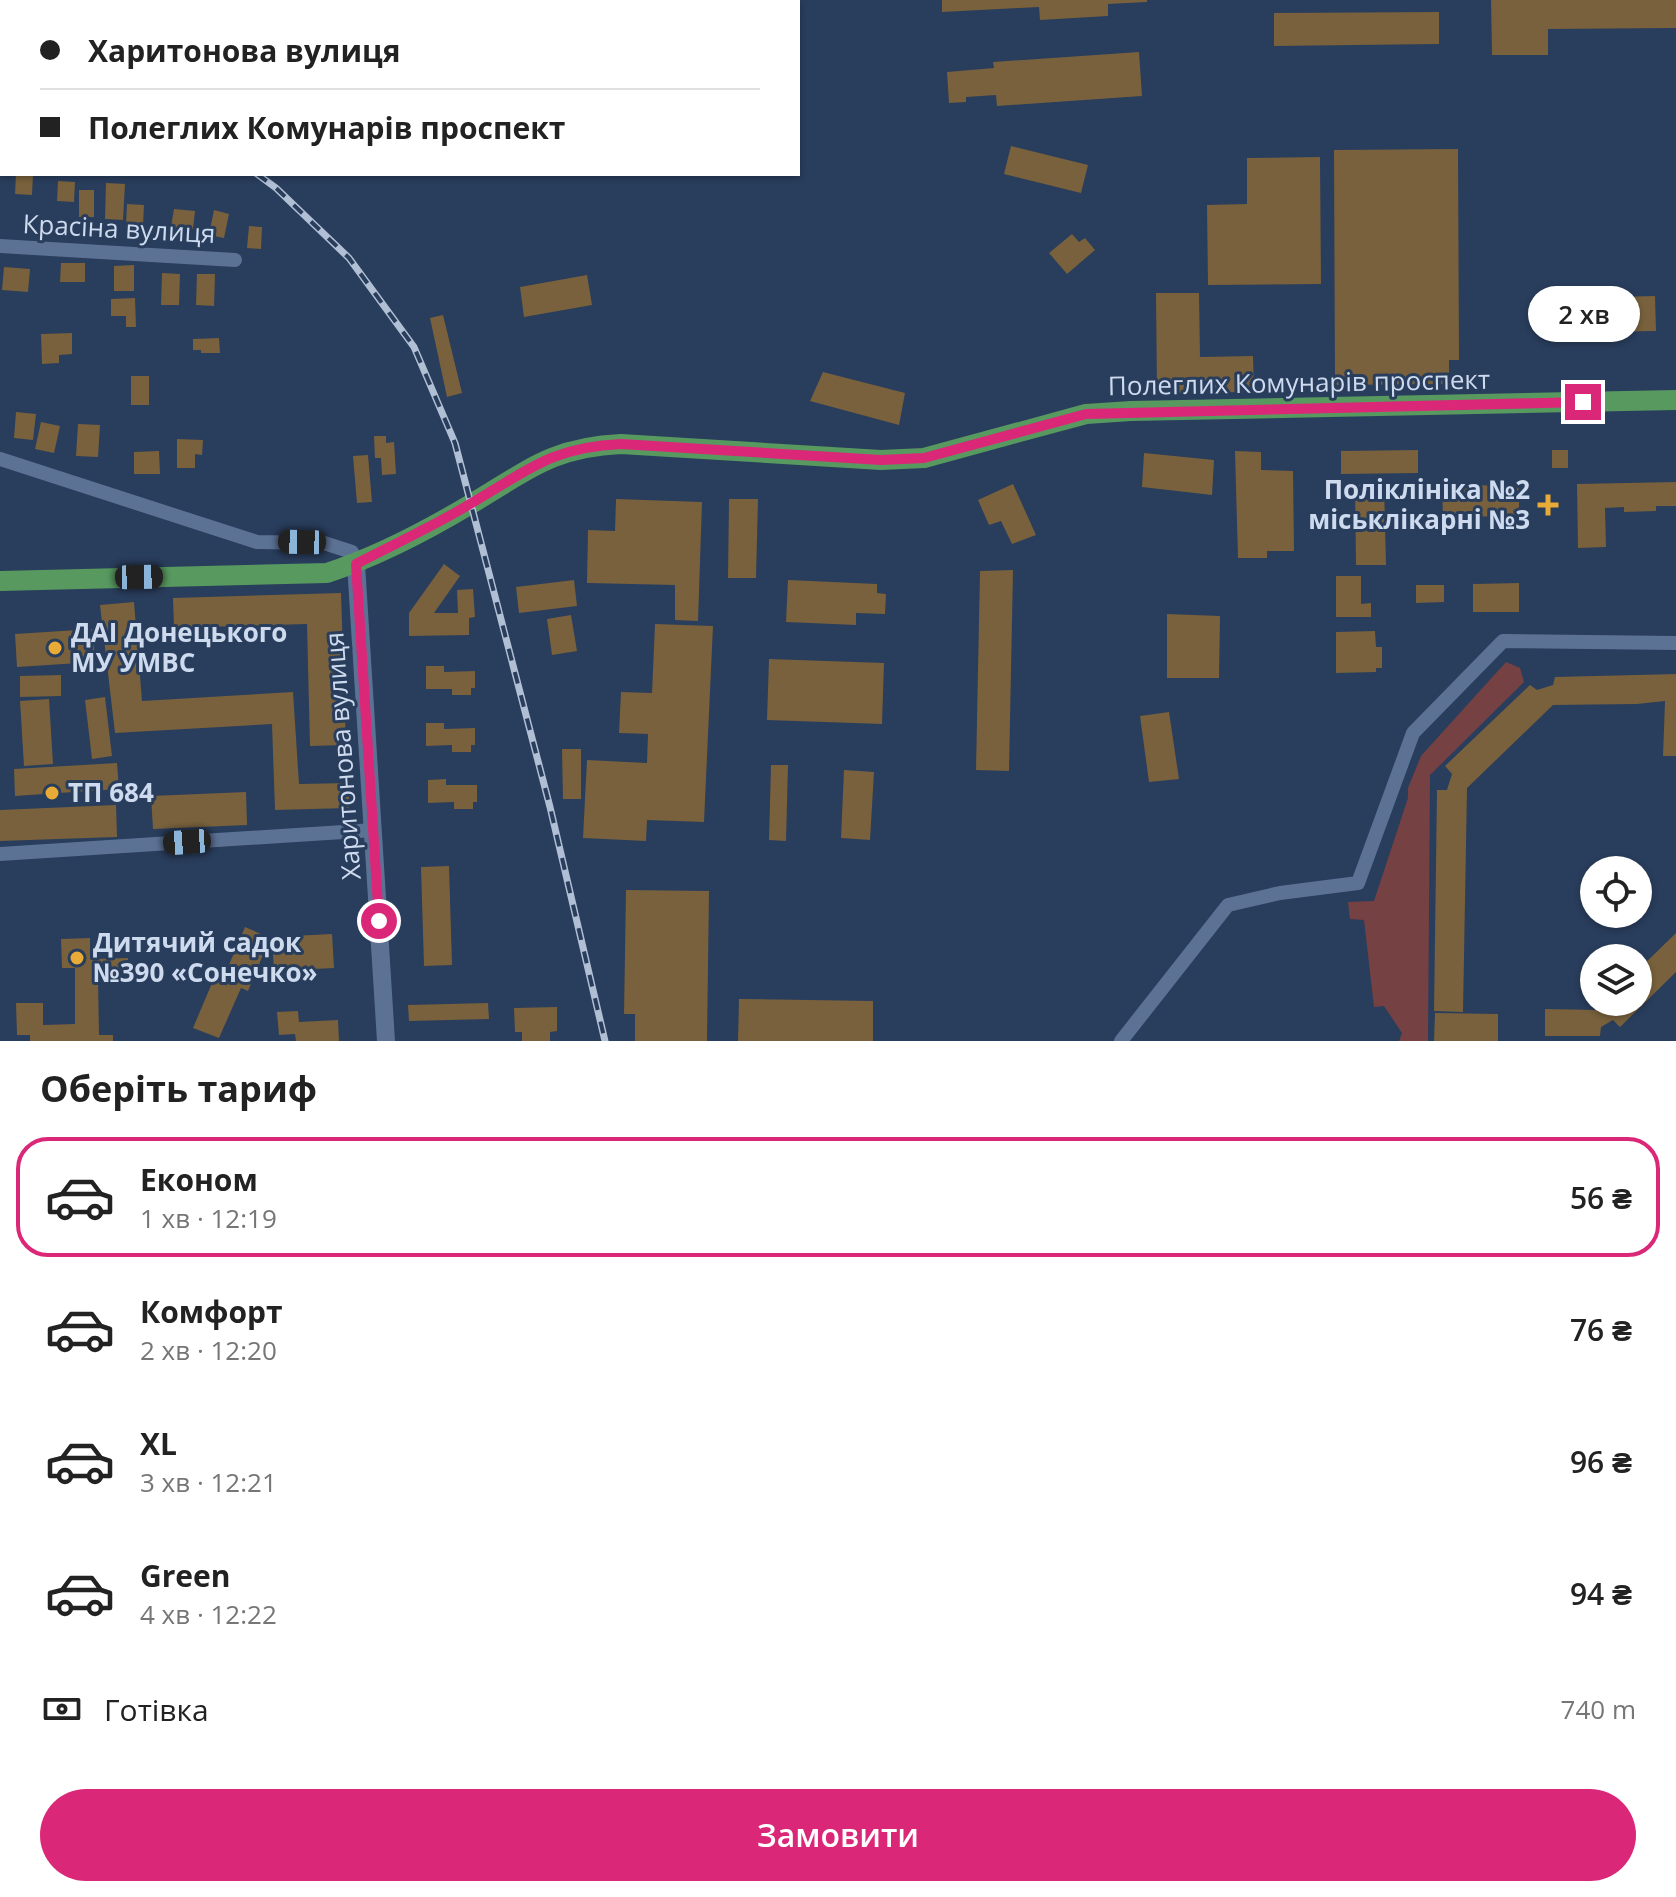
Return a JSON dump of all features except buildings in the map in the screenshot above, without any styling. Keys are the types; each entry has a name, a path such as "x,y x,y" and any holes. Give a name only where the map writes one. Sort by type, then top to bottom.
{"main road":[{"name":"Полеглих Комунарів проспект","path":"0,581 327,573 356,564 469,505 527,468 568,450 592,445 924,458 1086,414 1676,400"}],"street":[{"name":"Красіна вулиця","path":"0,246 235,260"},
{"path":"0,459 257,542 324,543 352,552 356,564"},
{"name":"Харитонова вулиця","path":"356,564 386,1041"},
{"path":"1121,1041 1228,905 1280,893 1358,883 1413,733 1503,641 1676,643"},
{"path":"0,854 374,830"}],"shaded area":[{"path":"1506,662 1520,668 1524,682 1430,775 1428,1041 1399,1041 1402,1033 1384,1006 1374,1007 1364,920 1350,919 1348,902 1374,901 1408,798 1408,788 1421,756"}],"railway":[{"path":"260,176 349,258 414,347 455,443 550,807 605,1041"}],"place":[{"name":"Поліклініка №2 міськлікарні №3","path":"1548,505"},
{"name":"ДАІ Донецького МУ УМВС","path":"55,648"},
{"name":"ТП 684","path":"52,793"},
{"name":"Дитячий садок №390 «Сонечко»","path":"77,958"}],"route":[{"path":"379,921 356,564 469,505 527,468 568,450 621,444 881,460 924,458 1086,414 1583,402"}]}
